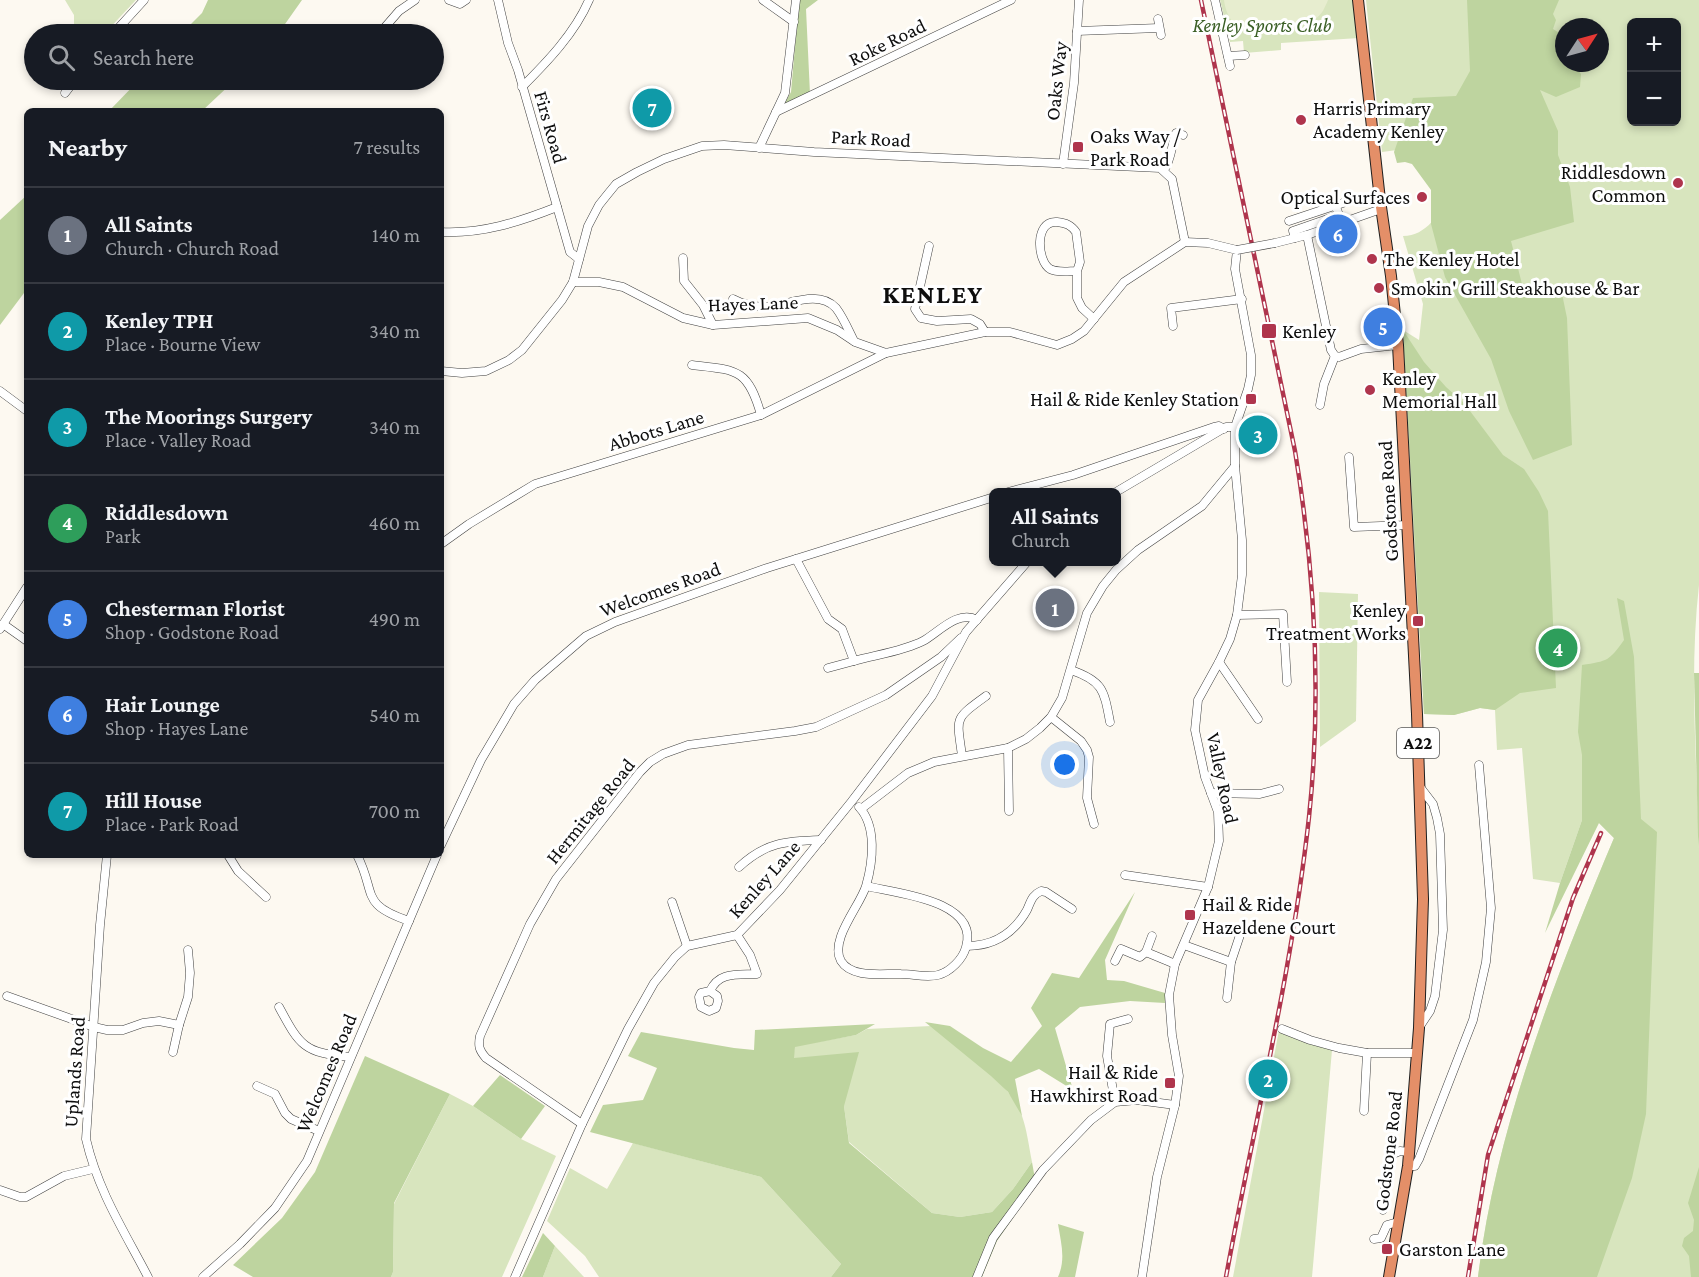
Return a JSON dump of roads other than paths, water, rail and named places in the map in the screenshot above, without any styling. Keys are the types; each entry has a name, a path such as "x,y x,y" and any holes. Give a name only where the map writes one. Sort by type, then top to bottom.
{"highway":[{"name":"Godstone Road","path":"1358,0 1398,345 1419,786 1423,925 1419,1028 1408,1166 1389,1277"}],"street":[{"path":"122,24 144,0"},
{"path":"388,24 399,11 415,0"},
{"path":"449,0 460,4 466,0"},
{"name":"Firs Road","path":"498,0 508,43 518,70 570,252 579,259"},
{"path":"522,87 544,64 576,23 589,0"},
{"path":"763,0 794,22"},
{"path":"759,148 785,93 796,0"},
{"name":"Roke Road","path":"776,112 1011,0"},
{"name":"Oaks Way","path":"1063,164 1074,84 1078,0"},
{"path":"1215,0 1230,66"},
{"path":"1077,31 1160,27"},
{"path":"1228,56 1245,55"},
{"path":"1176,132 1172,143 1172,157 1164,170 1172,179 1185,242"},
{"name":"Park Road","path":"573,282 588,226 599,205 616,184 664,159 702,146 724,145 1164,170"},
{"path":"1289,221 1355,199"},
{"path":"444,232 461,233 491,229 557,207"},
{"path":"1295,238 1293,231 1339,215 1336,207"},
{"path":"886,353 985,332 1010,332 1057,345 1084,331 1125,282 1185,242 1208,243 1237,250 1307,235 1381,208"},
{"path":"1077,271 1052,271 1047,267 1043,260 1040,233 1044,226 1051,222 1065,223 1076,232 1080,262 1077,271 1078,303 1094,319"},
{"path":"1307,235 1331,351 1335,356 1340,357 1361,349 1398,345"},
{"path":"929,246 915,309 921,318 937,321 971,319 980,324 985,332"},
{"path":"1121,489 1224,429 1235,427 1251,375 1251,355 1235,268 1237,250"},
{"path":"683,258 684,281 703,304 713,325"},
{"path":"444,371 476,373 494,369 509,360 534,336 573,282"},
{"name":"Hayes Lane","path":"573,282 599,282 623,287 683,318 713,325 808,318 837,330 855,342 886,353"},
{"path":"733,299 748,306 774,306 801,298 825,301 835,307 855,342"},
{"path":"1173,326 1171,308 1242,299"},
{"name":"Abbots Lane","path":"444,542 535,484 761,415 886,353"},
{"path":"1320,405 1324,384 1335,356"},
{"path":"692,365 726,369 740,374 753,389 761,415"},
{"path":"0,391 24,409"},
{"path":"1023,488 1073,475 1214,427 1219,426 1224,429"},
{"name":"Valley Road","path":"1142,1277 1156,1177 1175,1105 1179,1076 1172,1035 1169,995 1175,964 1208,887 1219,841 1220,822 1200,758 1195,730 1198,700 1230,639 1237,615 1242,575 1242,540 1235,466 1235,427"},
{"path":"1349,457 1354,527 1407,525"},
{"path":"1121,566 1157,535 1202,506 1235,466"},
{"name":"Welcomes Road","path":"444,839 481,760 514,704 535,680 586,636 607,625 645,611 796,559 989,498"},
{"path":"796,559 828,619 842,630 854,661"},
{"name":"Kenley Lane","path":"687,946 737,935 780,890 932,696 966,632 1022,566"},
{"path":"861,809 908,773 934,762 1008,748 1026,739 1051,717 1062,698 1087,613 1093,600 1121,566"},
{"path":"24,592 2,626 24,639"},
{"path":"1237,615 1283,614 1287,682"},
{"path":"828,668 921,642 943,626 966,617 977,620"},
{"name":"Hermitage Road","path":"582,1124 486,1058 480,1052 478,1045 530,924 569,860 640,772 663,754 688,744 816,727 886,695 941,657 966,632"},
{"path":"1219,662 1258,719"},
{"path":"1071,670 1089,676 1098,685 1106,699 1110,722"},
{"path":"962,756 958,723 962,713 986,696"},
{"path":"1051,717 1081,741 1087,750 1089,757 1087,798 1094,824"},
{"path":"1008,748 1009,811"},
{"path":"1408,1166 1413,1167 1417,1162 1473,1020 1486,962 1491,908 1479,765"},
{"name":"Godstone Road","path":"1419,786 1433,804 1440,834 1443,930 1435,996 1430,1011 1419,1028"},
{"path":"1211,793 1260,794 1279,789"},
{"path":"852,801 861,809 870,826 872,844 866,886 838,945 840,959 850,969 873,974 938,975 958,961 967,946 968,935 961,919 934,901 866,886"},
{"path":"739,867 753,854 784,841 821,840"},
{"name":"Uplands Road","path":"107,858 86,1139 93,1169 112,1211 148,1277"},
{"path":"230,858 238,871 266,897"},
{"path":"358,858 375,904 392,915 409,921"},
{"name":"Welcomes Road","path":"203,1277 240,1244 274,1208 307,1161 436,858"},
{"path":"1125,875 1208,887"},
{"path":"967,946 979,946 1006,935 1019,922 1033,896 1041,891 1047,892 1072,909"},
{"path":"515,1277 582,1124 628,1029 654,983 687,946 672,902"},
{"path":"1227,998 1231,962 1242,932"},
{"path":"710,991 713,984 728,975 757,974 750,955 737,935"},
{"path":"1115,961 1121,949 1140,957 1146,952 1152,936"},
{"path":"1184,945 1231,962"},
{"path":"173,1052 188,997 190,973 188,950"},
{"path":"1146,952 1175,964"},
{"path":"7,996 107,1030 123,1030 143,1023 159,1021 179,1025"},
{"path":"279,1006 302,1045 331,1056 350,1058"},
{"path":"1115,1102 1107,1056 1110,1024 1128,1019"},
{"path":"1282,1029 1328,1046 1368,1053 1413,1053 1417,1055"},
{"path":"1364,1111 1368,1053"},
{"path":"257,1086 275,1094 285,1113 291,1119 319,1131"},
{"path":"976,1277 993,1238 1043,1170 1091,1120 1115,1102 1137,1100 1175,1105"},
{"path":"1383,1209 1386,1191 1384,1179 1388,1164 1393,1154 1400,1151 1409,1152"},
{"path":"0,1190 26,1197 64,1176 93,1169"},
{"path":"1374,1239 1381,1238 1387,1225 1398,1222"}],"railway":[{"path":"1201,0 1295,451 1312,588 1316,679 1313,771 1302,875 1283,990 1226,1277"},
{"path":"1468,1277 1488,1155 1573,898 1601,833"}],"place":[{"name":"Hill House","path":"652,108"},
{"name":"Harris Primary Academy Kenley","path":"1301,120"},
{"name":"Oaks Way / Park Road","path":"1078,147"},
{"name":"Riddlesdown Common","path":"1678,183"},
{"name":"Optical Surfaces","path":"1422,197"},
{"name":"Hair Lounge","path":"1338,234"},
{"name":"The Kenley Hotel","path":"1372,259"},
{"name":"Smokin' Grill Steakhouse & Bar","path":"1379,288"},
{"name":"Chesterman Florist","path":"1383,327"},
{"name":"Kenley","path":"1269,331"},
{"name":"Kenley Memorial Hall","path":"1370,390"},
{"name":"Hail & Ride Kenley Station","path":"1251,399"},
{"name":"The Moorings Surgery","path":"1258,435"},
{"name":"All Saints","path":"1055,608"},
{"name":"Kenley Treatment Works","path":"1418,621"},
{"name":"Riddlesdown","path":"1558,648"},
{"name":"Hail & Ride Hazeldene Court","path":"1190,915"},
{"name":"Kenley TPH","path":"1268,1079"},
{"name":"Hail & Ride Hawkhirst Road","path":"1170,1083"},
{"name":"Garston Lane","path":"1387,1249"}],"district":[{"name":"KENLEY","path":"933,294"}],"park label":[{"name":"Kenley Sports Club","path":"1262,25"}]}
